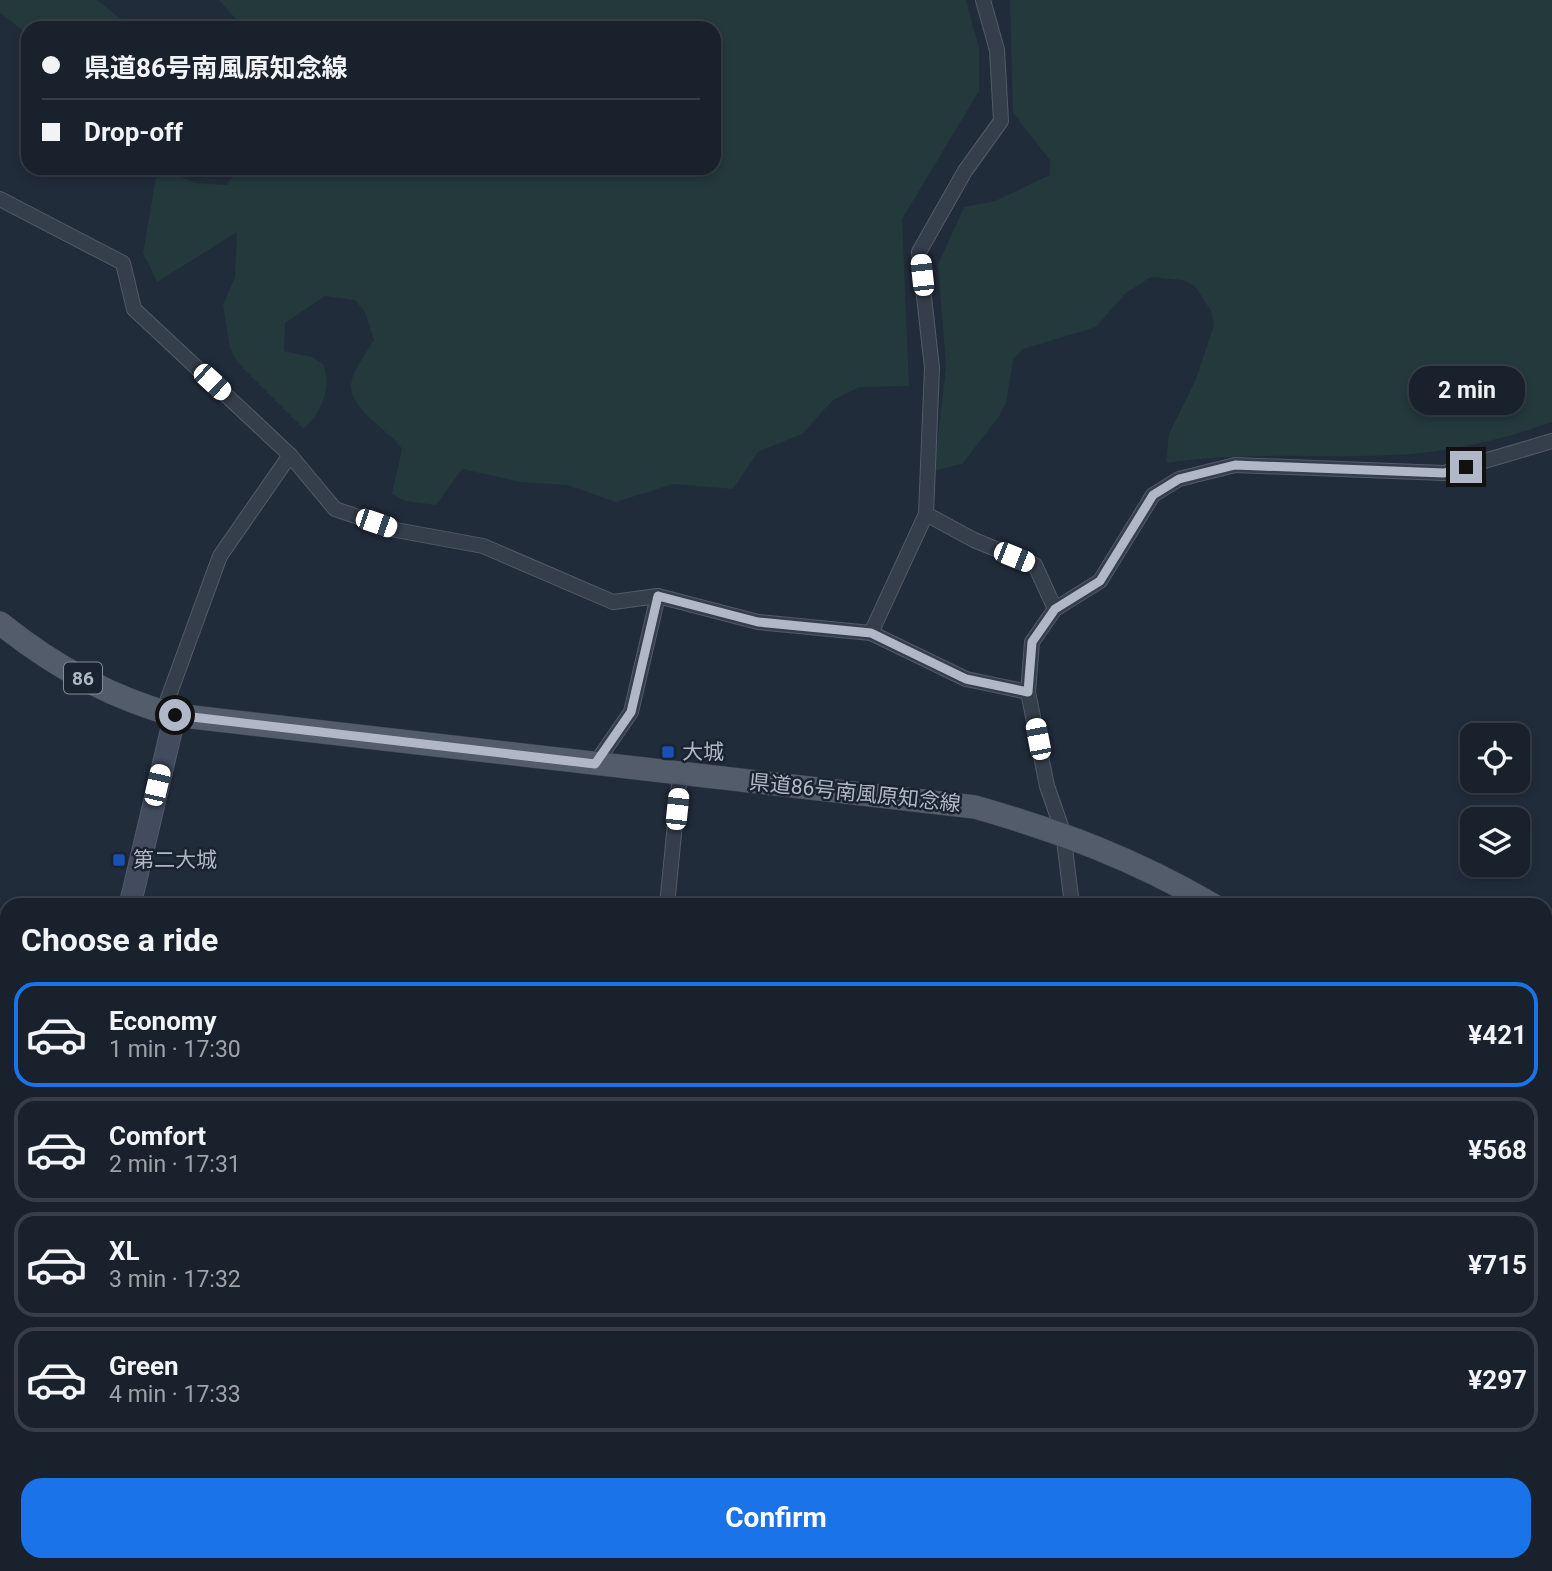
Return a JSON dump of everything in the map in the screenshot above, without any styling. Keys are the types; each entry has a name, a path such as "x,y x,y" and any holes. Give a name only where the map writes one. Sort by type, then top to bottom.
{"main road":[{"name":"県道86号南風原知念線","path":"0,623 60,666 169,713 975,807 1063,832 1158,873 1201,898"}],"street":[{"path":"871,633 926,514 932,368 919,252 965,170 1001,121 997,50 983,0"},
{"path":"0,199 123,263 134,309 290,455 335,509 396,530 483,546 613,602 658,596 758,622 871,633 966,679 1028,692"},
{"path":"1071,898 1063,832 1047,786 1028,692 1032,642 1055,609 1100,581 1153,495 1179,479 1235,465 1444,473 1552,441"},
{"path":"131,898 169,713 219,556 290,455"},
{"path":"926,514 974,540 1035,565 1055,609"},
{"path":"595,764 631,712 658,596"},
{"path":"668,898 680,773"}],"green space":[{"path":"0,0 97,0 123,21 21,21 21,29 0,13"},
{"path":"219,0 966,0 979,48 979,91 902,219 909,386 860,387 833,400 802,434 758,452 733,489 673,484 616,502 567,485 521,482 462,469 436,505 405,501 392,494 402,449 361,408 351,389 354,374 374,340 365,312 355,300 325,296 285,323 284,351 312,357 324,365 326,375 323,400 304,429 237,362 230,348 223,305 235,277 237,232 157,282 143,253 156,178 175,175 197,183 226,185 234,175 721,175 721,21 238,21"},
{"path":"1010,0 1552,0 1552,422 1483,443 1411,454 1227,457 1166,463 1169,434 1196,379 1214,325 1211,311 1195,286 1182,280 1151,277 1126,293 1096,327 1023,349 1013,360 1006,403 998,418 962,464 934,471 946,367 938,265 964,207 995,201 1050,175 1050,160 1013,113"}],"place":[{"name":"大城","path":"668,752"},
{"name":"第二大城","path":"119,860"}],"route":[{"path":"175,715 250,726 595,764 631,712 658,596 758,622 871,633 966,679 1028,692 1032,642 1055,609 1100,581 1153,495 1179,479 1235,465 1444,473 1466,467"}]}
